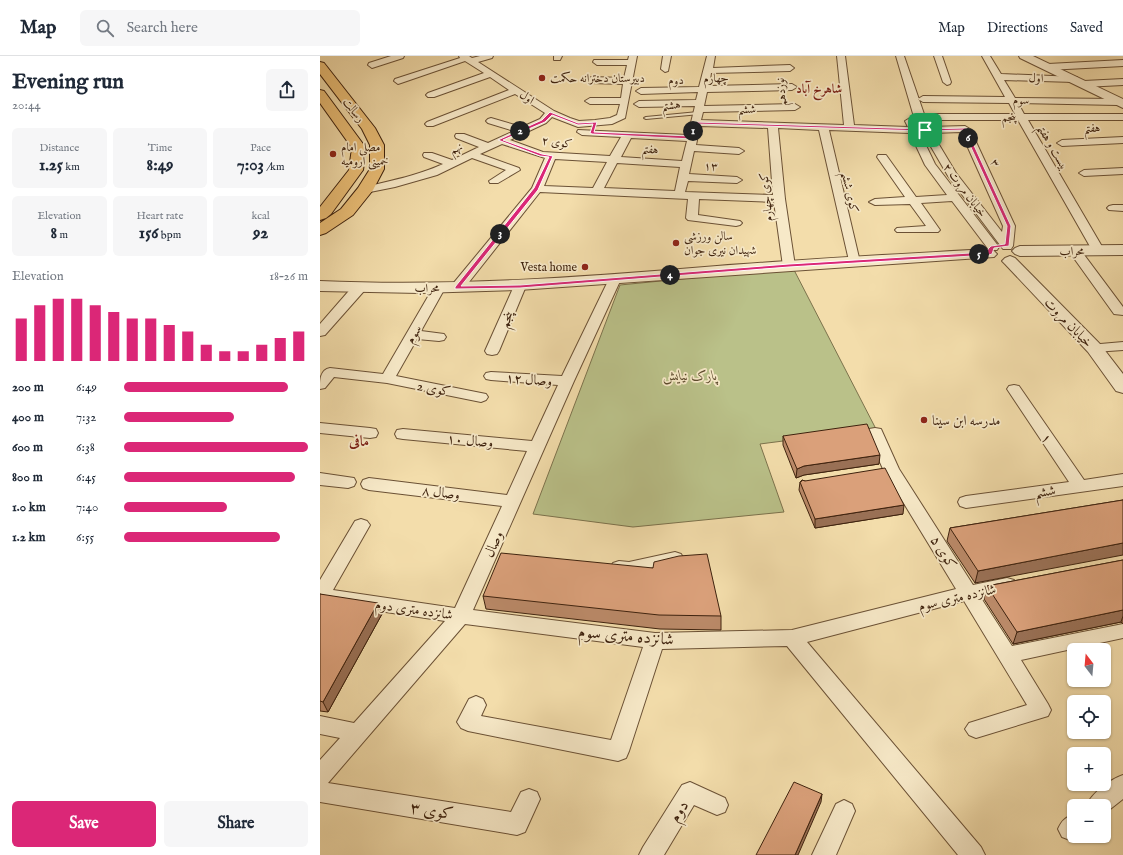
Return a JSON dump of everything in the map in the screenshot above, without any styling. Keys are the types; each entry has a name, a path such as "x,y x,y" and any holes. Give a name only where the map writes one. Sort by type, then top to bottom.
{"main road":[{"name":"رسالت","path":"320,66 368,128 377,145 377,169 365,190 347,212 320,230"},
{"name":"رسالت","path":"320,94 359,148 356,170 323,213"},
{"path":"323,213 347,212"}],"street":[{"path":"372,65 400,56"},
{"path":"398,81 467,59 489,56"},
{"path":"665,69 667,56"},
{"path":"679,196 703,90 704,77 711,56"},
{"name":"نوزدهم","path":"789,56 797,126"},
{"path":"841,56 849,127"},
{"name":"خیابان مروت ۲","path":"890,56 912,129 930,165 955,198 1004,252"},
{"name":"خیابان مروت ۲","path":"900,56 925,130 947,168 1004,252"},
{"path":"938,56 947,82"},
{"name":"بیست و هفتم","path":"986,56 1098,250"},
{"path":"1024,56 1079,81 1121,103"},
{"name":"اول","path":"467,59 551,113 578,124 593,128"},
{"path":"544,121 569,132 593,128 622,116 633,60 597,62"},
{"path":"1048,67 1123,63"},
{"path":"704,77 790,68"},
{"path":"430,95 490,74"},
{"name":"اول","path":"998,77 1079,81"},
{"path":"1012,78 1021,90"},
{"path":"1041,78 1056,87"},
{"path":"591,80 628,80"},
{"path":"1079,81 1123,82"},
{"path":"430,124 516,90"},
{"name":"چهارم","path":"641,91 703,90 794,97"},
{"name":"ششم","path":"639,104 699,108 751,109 794,97"},
{"name":"سوم","path":"923,99 1121,103"},
{"path":"590,101 624,101"},
{"path":"751,109 753,125"},
{"name":"نهم","path":"365,190 412,180 433,173 521,130 544,121 551,113"},
{"name":"پنجم","path":"920,117 1123,117"},
{"path":"491,121 521,130"},
{"path":"695,123 849,127 864,132 912,129 925,130"},
{"name":"کوی چهارم","path":"773,125 778,199 789,266"},
{"name":"کوی ششم","path":"823,127 854,262"},
{"path":"593,128 627,135 740,151"},
{"name":"۳","path":"925,130 964,129 1009,226 1004,252"},
{"path":"597,191 627,135"},
{"path":"460,136 488,146"},
{"name":"کوی ۲","path":"500,140 542,155 614,160"},
{"name":"هفتم","path":"1062,143 1123,140"},
{"path":"428,155 453,164"},
{"path":"472,155 515,170 494,181"},
{"path":"457,288 536,189 551,156"},
{"path":"882,157 934,230 900,230"},
{"name":"هفتم","path":"614,160 686,164"},
{"path":"1084,173 1123,171"},
{"name":"۱۳","path":"683,177 737,180"},
{"path":"536,189 778,199"},
{"path":"694,196 692,218 736,223"},
{"path":"875,202 955,198"},
{"name":"محراب","path":"320,286 359,288 457,288 520,286 1004,252 1123,250"},
{"path":"1075,251 1116,298 1119,311 1123,311"},
{"name":"خیابان مروت","path":"1004,252 1094,348 1123,387"},
{"name":"وصال","path":"320,776 461,616 496,557 513,501 615,280"},
{"name":"پنجم","path":"492,351 520,286"},
{"path":"323,326 359,288"},
{"name":"سوم","path":"387,379 439,288"},
{"path":"413,334 439,337"},
{"path":"1094,348 1123,346"},
{"name":"کوی 2","path":"320,385 330,372 387,379 481,397"},
{"name":"وصال ۱۲","path":"491,376 567,382"},
{"name":"۱","path":"1014,389 1080,486"},
{"path":"320,428 370,433"},
{"name":"وصال ۱۰","path":"403,434 537,447"},
{"name":"کوی ۵","path":"875,434 884,470 969,593 1041,710 976,729"},
{"path":"320,479 348,482"},
{"name":"ششم","path":"966,502 1123,480"},
{"name":"وصال ۸","path":"369,484 513,501"},
{"path":"320,595 361,525"},
{"path":"605,567 628,569 676,559"},
{"name":"شانزده متری سوم","path":"461,616 655,641 792,638 969,593 1023,582"},
{"name":"شانزده متری دوم","path":"320,595 461,616"},
{"path":"1008,655 1121,630"},
{"path":"792,638 973,855"},
{"path":"476,705 468,722 618,752 655,641"},
{"path":"320,726 358,733"},
{"path":"1106,799 1123,785"},
{"name":"کوی ۳","path":"320,792 517,824 529,799"},
{"name":"دوم","path":"651,855 690,792 717,805"},
{"path":"824,855 844,811"}],"lane":[{"name":"هشتم","path":"646,118 699,108"}],"green space":[{"name":"پارک نیایش","path":"793,268 876,429 760,444 784,512 633,527 533,514 620,285"}],"building":[{"path":"867,424 880,455 804,466 797,469 783,436"},
{"path":"885,468 904,505 815,519 800,482 802,480 805,481"},
{"path":"1123,500 1123,543 978,571 950,528"},
{"path":"501,553 653,568 654,562 679,556 707,554 721,616 659,615 483,596"},
{"path":"1123,560 1123,610 1017,632 987,586"},
{"path":"320,594 378,603 323,702 320,701"},
{"path":"794,782 822,794 795,855 756,855"}],"place":[{"name":"دبیرستان دخترانه حکمت","path":"542,78"},
{"name":"مصلی امام خمینی ارومیه","path":"333,154"},
{"name":"سالن ورزشی شهیدان نیری جوان","path":"676,243"},
{"name":"Vesta home","path":"585,267"},
{"name":"مدرسه ابن سینا","path":"924,420"}],"district":[{"name":"شاهرخ آباد","path":"819,88"},
{"name":"مافی","path":"359,441"}],"route":[{"path":"551,113 578,124 595,123 592,133 692,138 695,123 925,130 964,129 1009,226 1007,246 1001,245 993,247 990,249 989,254 789,266 615,280 457,288 536,189 551,156 542,155 500,140 544,121 551,113"}]}
